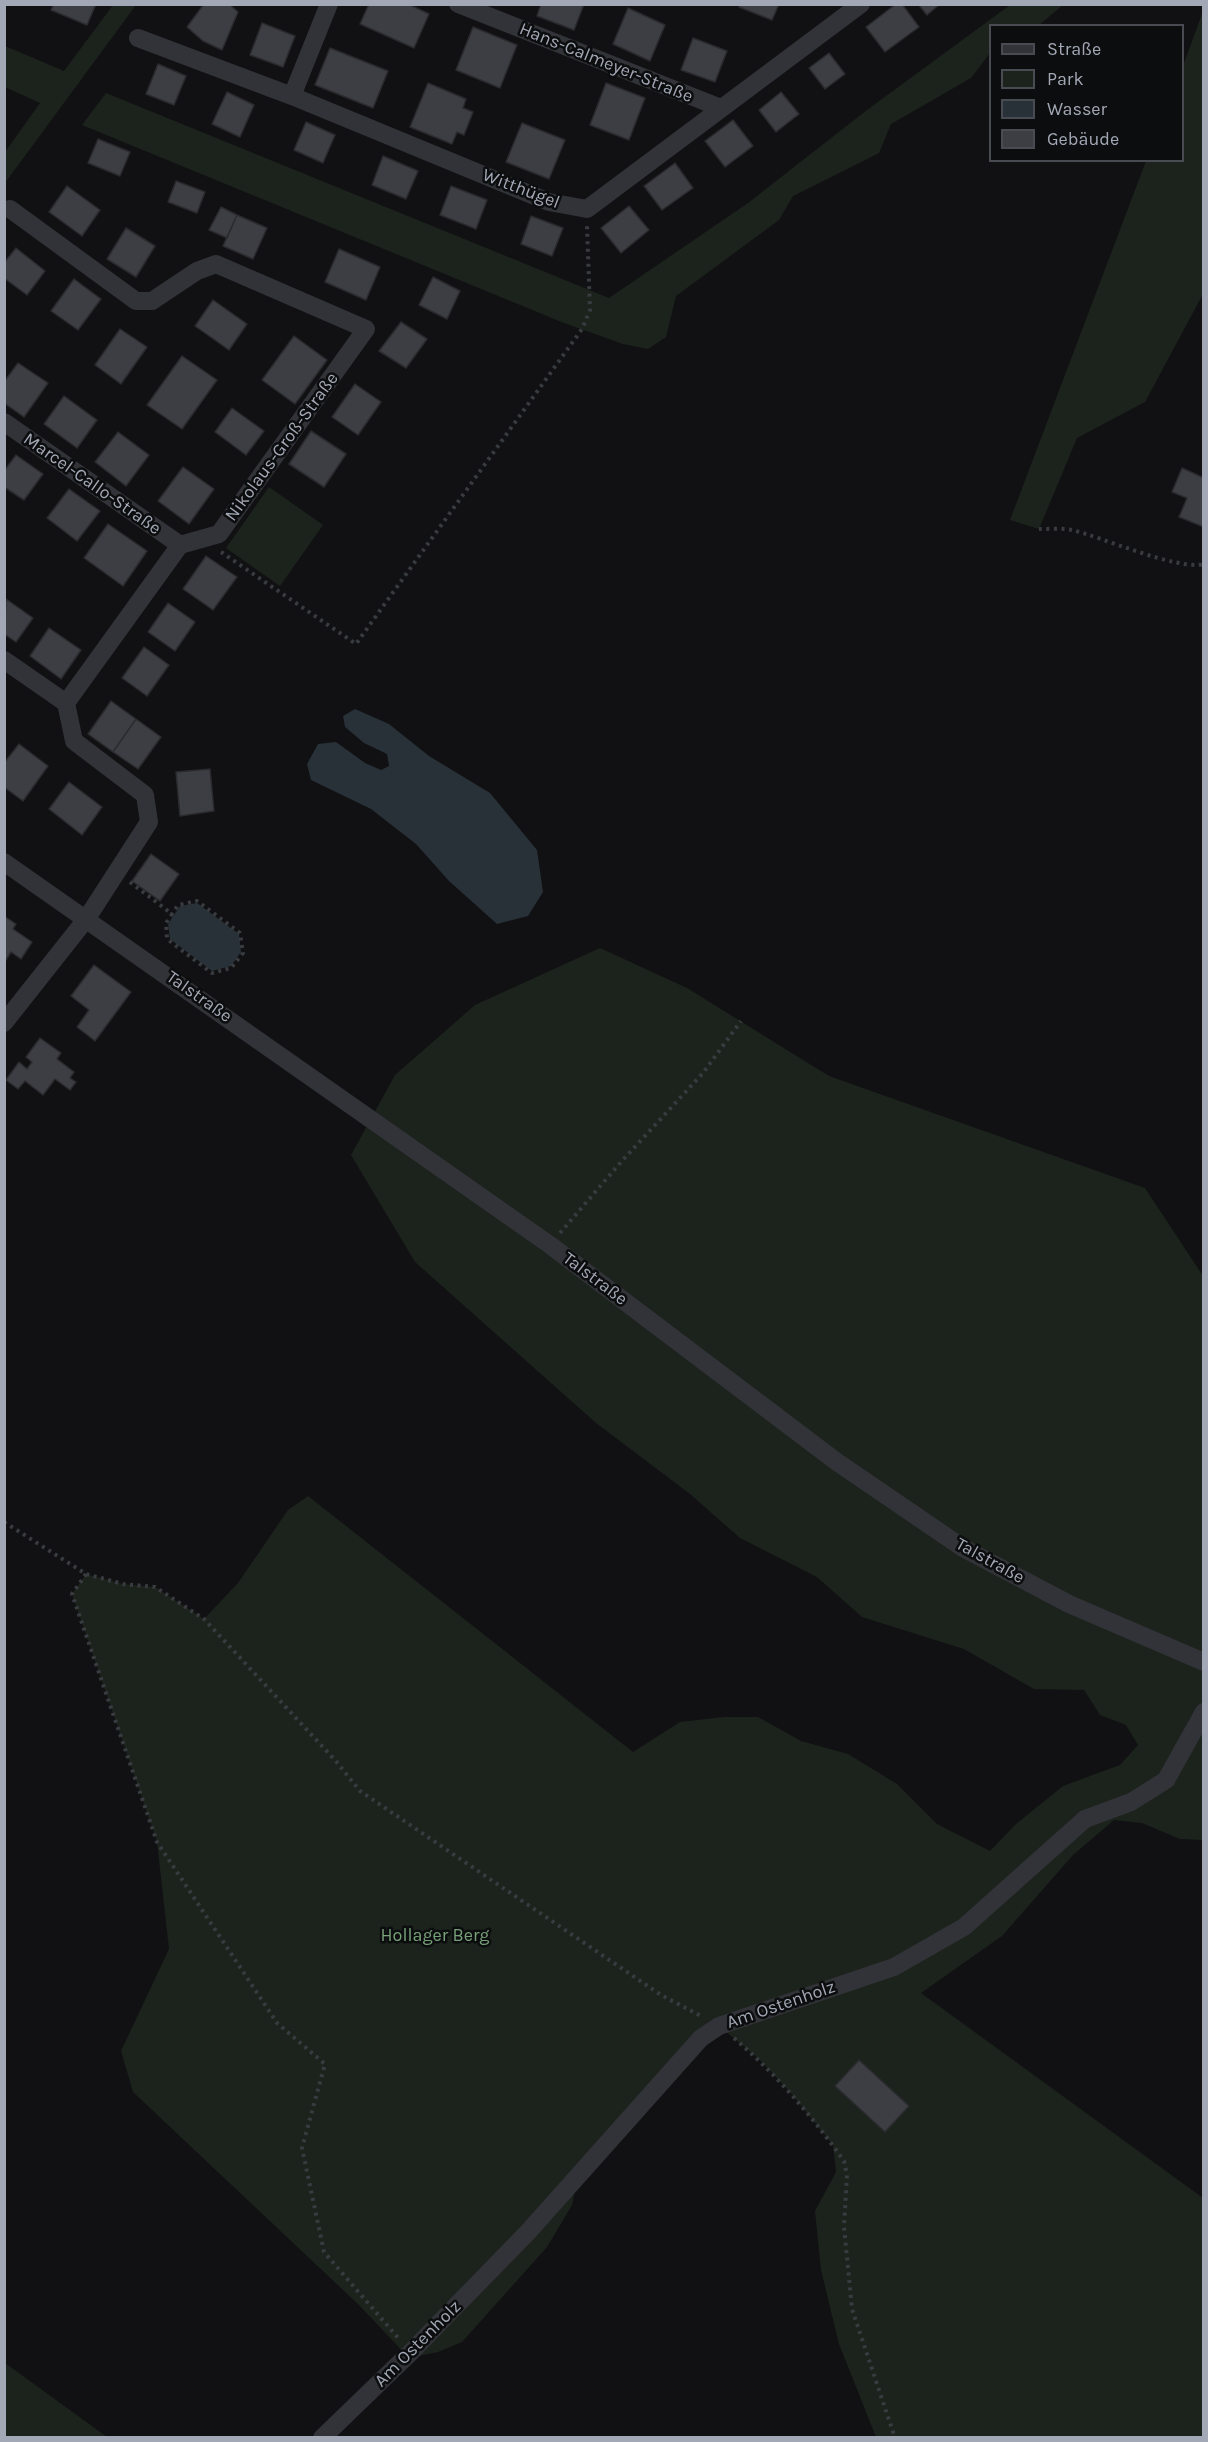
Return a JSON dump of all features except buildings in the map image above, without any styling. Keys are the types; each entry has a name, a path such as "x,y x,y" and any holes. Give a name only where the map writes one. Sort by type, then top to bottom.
{"street":[{"path":"292,96 329,4"},
{"name":"Hans-Calmeyer-Straße","path":"458,4 721,108"},
{"path":"587,209 861,4"},
{"name":"Witthügel","path":"138,38 292,96 549,202 587,209"},
{"name":"Nikolaus-Groß-Straße","path":"10,209 136,301 152,301 197,271 216,264 366,329 219,534 180,545"},
{"name":"Marcel-Callo-Straße","path":"4,422 180,545"},
{"path":"66,703 180,545"},
{"path":"4,660 66,703 74,741 145,795 149,822 87,918 4,1023"},
{"name":"Talstraße","path":"4,862 87,918 550,1245 837,1462 963,1548 1069,1604 1203,1662"},
{"name":"Am Ostenholz","path":"322,2438 411,2352 528,2232 700,2038 719,2026 894,1967 964,1927 1084,1819 1131,1802 1166,1780 1203,1712"}],"path":[{"path":"200,539 356,644 582,329 590,310 587,209"},
{"path":"1039,529 1069,529 1172,562 1194,566 1203,564"},
{"path":"117,873 172,914"},
{"path":"197,900 240,933 243,953 231,968 212,973 167,939 166,923 172,914 178,905 197,900"},
{"path":"550,1245 621,1162 703,1073 741,1021"},
{"path":"4,1522 86,1574 123,1584 155,1587 204,1619 336,1760 360,1791 661,1995 719,2026 759,2059 789,2091 844,2161 847,2175 844,2227 852,2309 896,2438"},
{"path":"86,1574 72,1594 158,1842 277,2023 325,2064 302,2148 324,2252 411,2352"}],"green space":[{"path":"113,5 136,5 5,183 5,152 40,103 5,87 5,46 64,71"},
{"path":"1010,5 1063,5 1040,24 989,24 989,54 971,78 891,124 879,153 793,196 779,220 676,296 666,337 648,349 623,344 564,323 82,125 106,93 609,298 748,203 867,110"},
{"path":"1203,11 1203,294 1145,402 1077,438 1039,529 1010,520 1146,162 1184,162 1184,63"},
{"path":"269,487 323,525 280,586 226,548"},
{"name":"Hollager Berg","path":"600,948 687,988 829,1076 1145,1188 1203,1276 1203,1840 1180,1839 1142,1823 1114,1820 1073,1855 1002,1936 921,1993 1203,2198 1203,2437 876,2437 839,2344 821,2270 815,2211 836,2172 833,2145 789,2091 759,2059 719,2026 578,2175 572,2205 547,2247 462,2342 438,2352 409,2358 359,2305 133,2092 121,2051 169,1949 157,1842 72,1594 86,1574 123,1584 155,1587 204,1619 238,1583 288,1510 308,1496 633,1752 680,1722 724,1717 758,1717 801,1741 848,1754 897,1784 937,1824 990,1851 1016,1824 1063,1786 1120,1765 1138,1745 1126,1725 1100,1715 1084,1690 1034,1689 964,1649 862,1617 817,1577 740,1538 690,1494 596,1423 415,1262 351,1155 395,1075 475,1005"},
{"path":"5,2363 107,2437 5,2437"}],"water":[{"path":"355,709 389,724 429,756 490,793 537,850 543,892 528,916 497,924 449,881 416,844 371,809 311,780 307,764 318,744 336,742 365,763 381,770 389,766 387,754 364,743 345,727 343,716"},
{"path":"197,903 239,934 241,952 231,966 212,971 170,939 168,924 180,906"}]}
